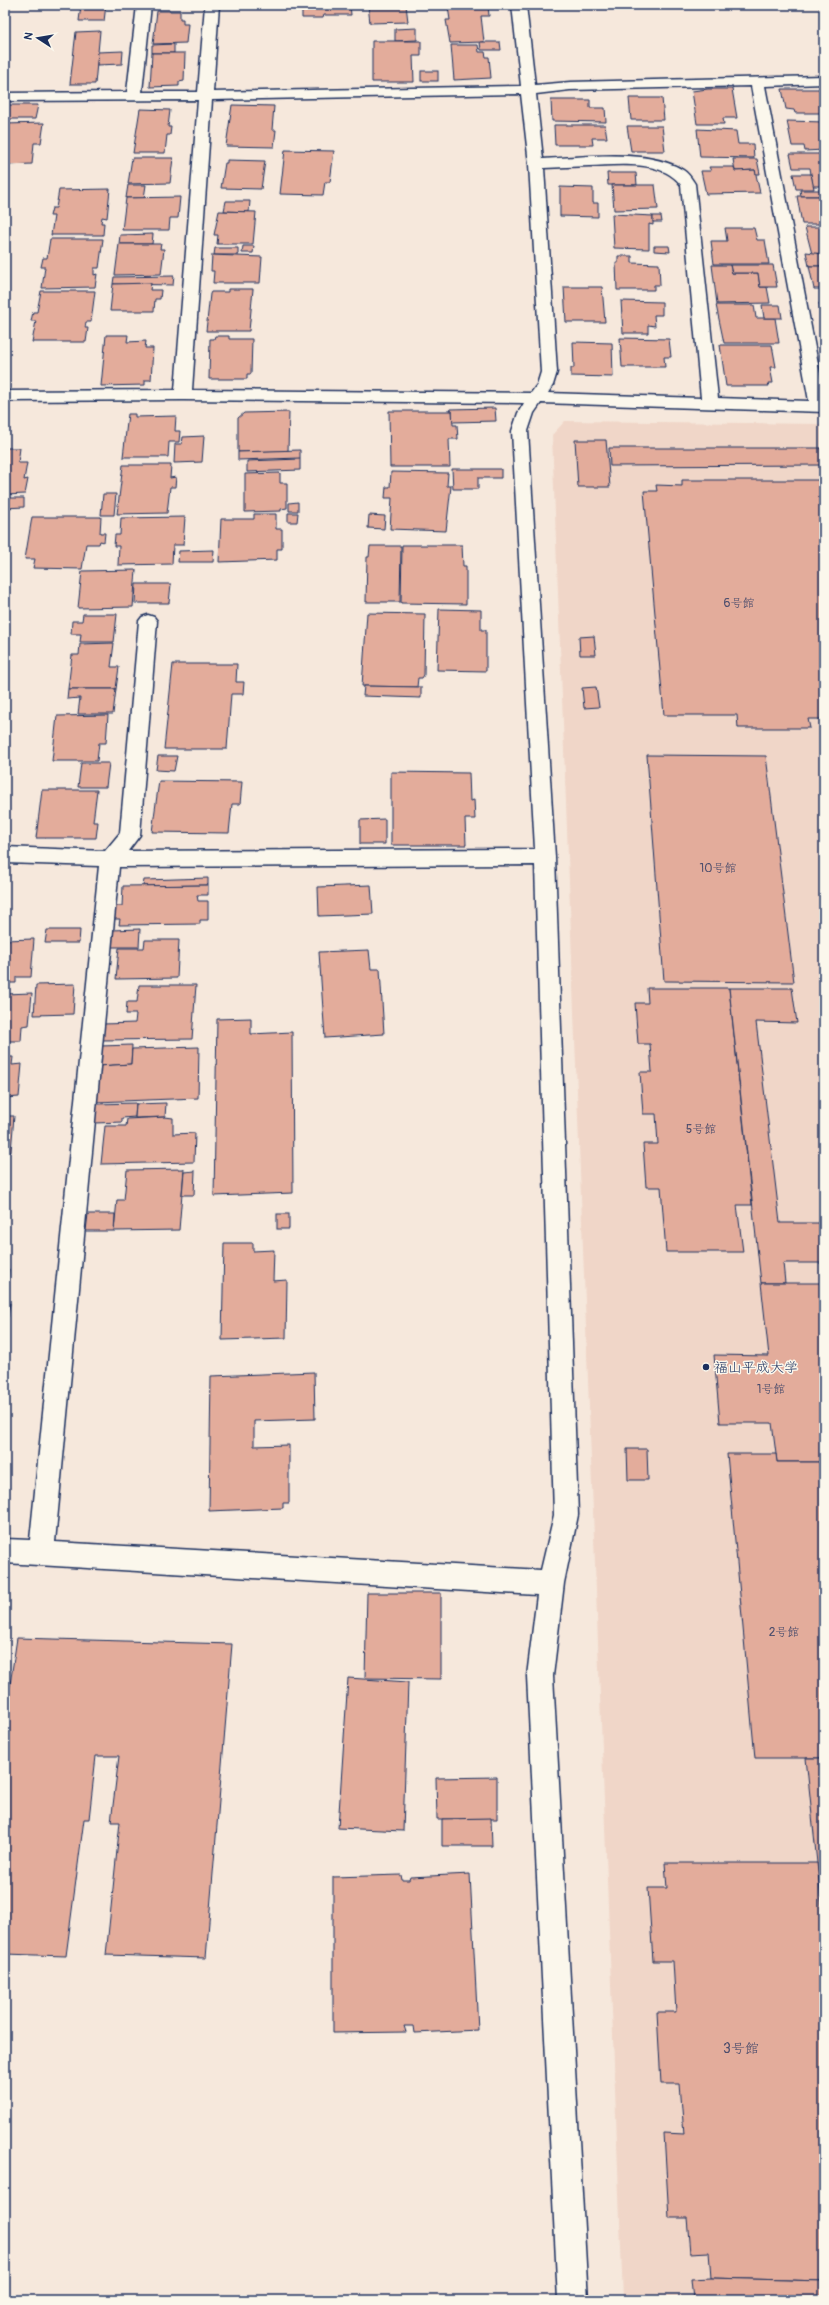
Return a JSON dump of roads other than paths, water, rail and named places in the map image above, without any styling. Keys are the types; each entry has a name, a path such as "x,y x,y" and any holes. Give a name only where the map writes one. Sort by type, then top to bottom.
{"street":[{"path":"134,96 144,5"},
{"path":"184,395 204,96 212,5"},
{"path":"519,5 536,164 549,372 545,385 526,413 520,431 545,857 566,1515 551,1583 540,1676 573,2300"},
{"path":"5,97 204,96 528,90 570,86 824,80"},
{"path":"5,396 184,395 536,398 821,407 757,82"},
{"path":"536,164 638,162 659,165 678,173 688,184 710,404"},
{"path":"42,1553 110,859 130,836 148,621"},
{"path":"5,855 110,859 545,857"},
{"path":"5,1551 551,1583"}],"place":[{"name":"福山平成大学","path":"706,1367"}]}
